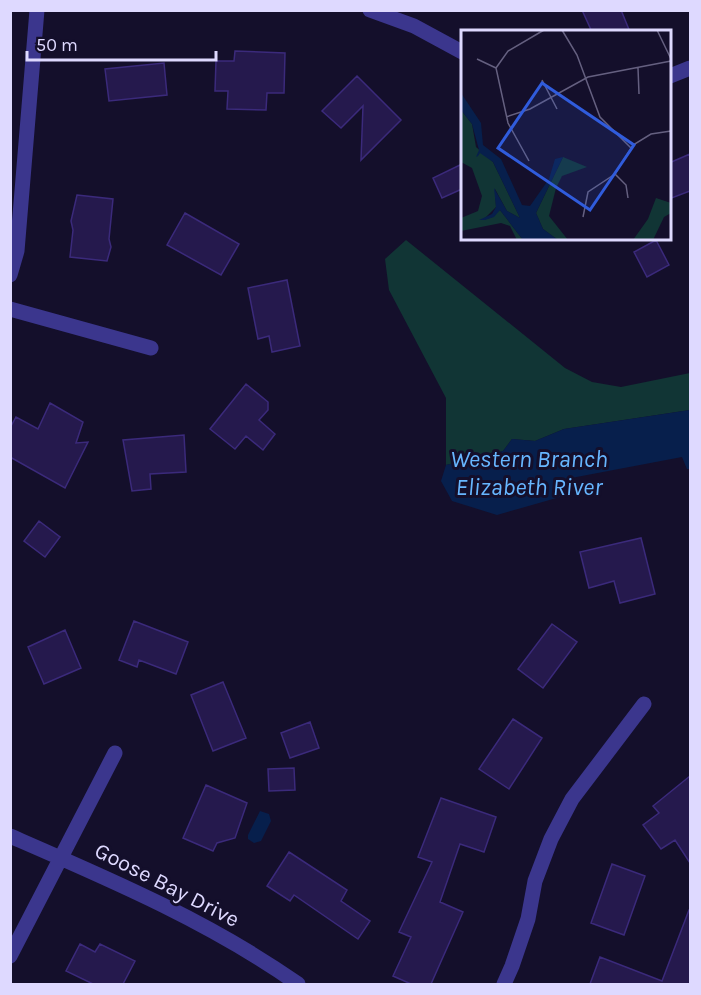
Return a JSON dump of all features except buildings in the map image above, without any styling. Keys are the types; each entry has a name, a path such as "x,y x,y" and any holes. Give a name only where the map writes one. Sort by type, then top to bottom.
{"street":[{"path":"10,275 17,252 37,10"},
{"path":"370,10 414,26 461,51"},
{"path":"671,75 690,68"},
{"path":"10,309 152,348"},
{"path":"504,984 513,966 528,919 535,881 551,839 572,799 644,704"},
{"path":"10,956 115,753"},
{"name":"Goose Bay Drive","path":"10,836 188,919 258,957 297,984"}],"green space":[{"path":"406,240 565,368 592,382 621,387 690,373 690,410 564,429 535,441 512,439 503,451 446,465 446,398 389,290 385,259"}],"water":[{"name":"Western Branch Elizabeth River","path":"690,410 690,469 687,469 682,457 566,479 567,495 497,515 452,501 441,481 446,465 503,451 512,439 535,441 564,429"},
{"path":"260,811 269,814 271,821 261,841 254,843 248,839 248,835"}]}
